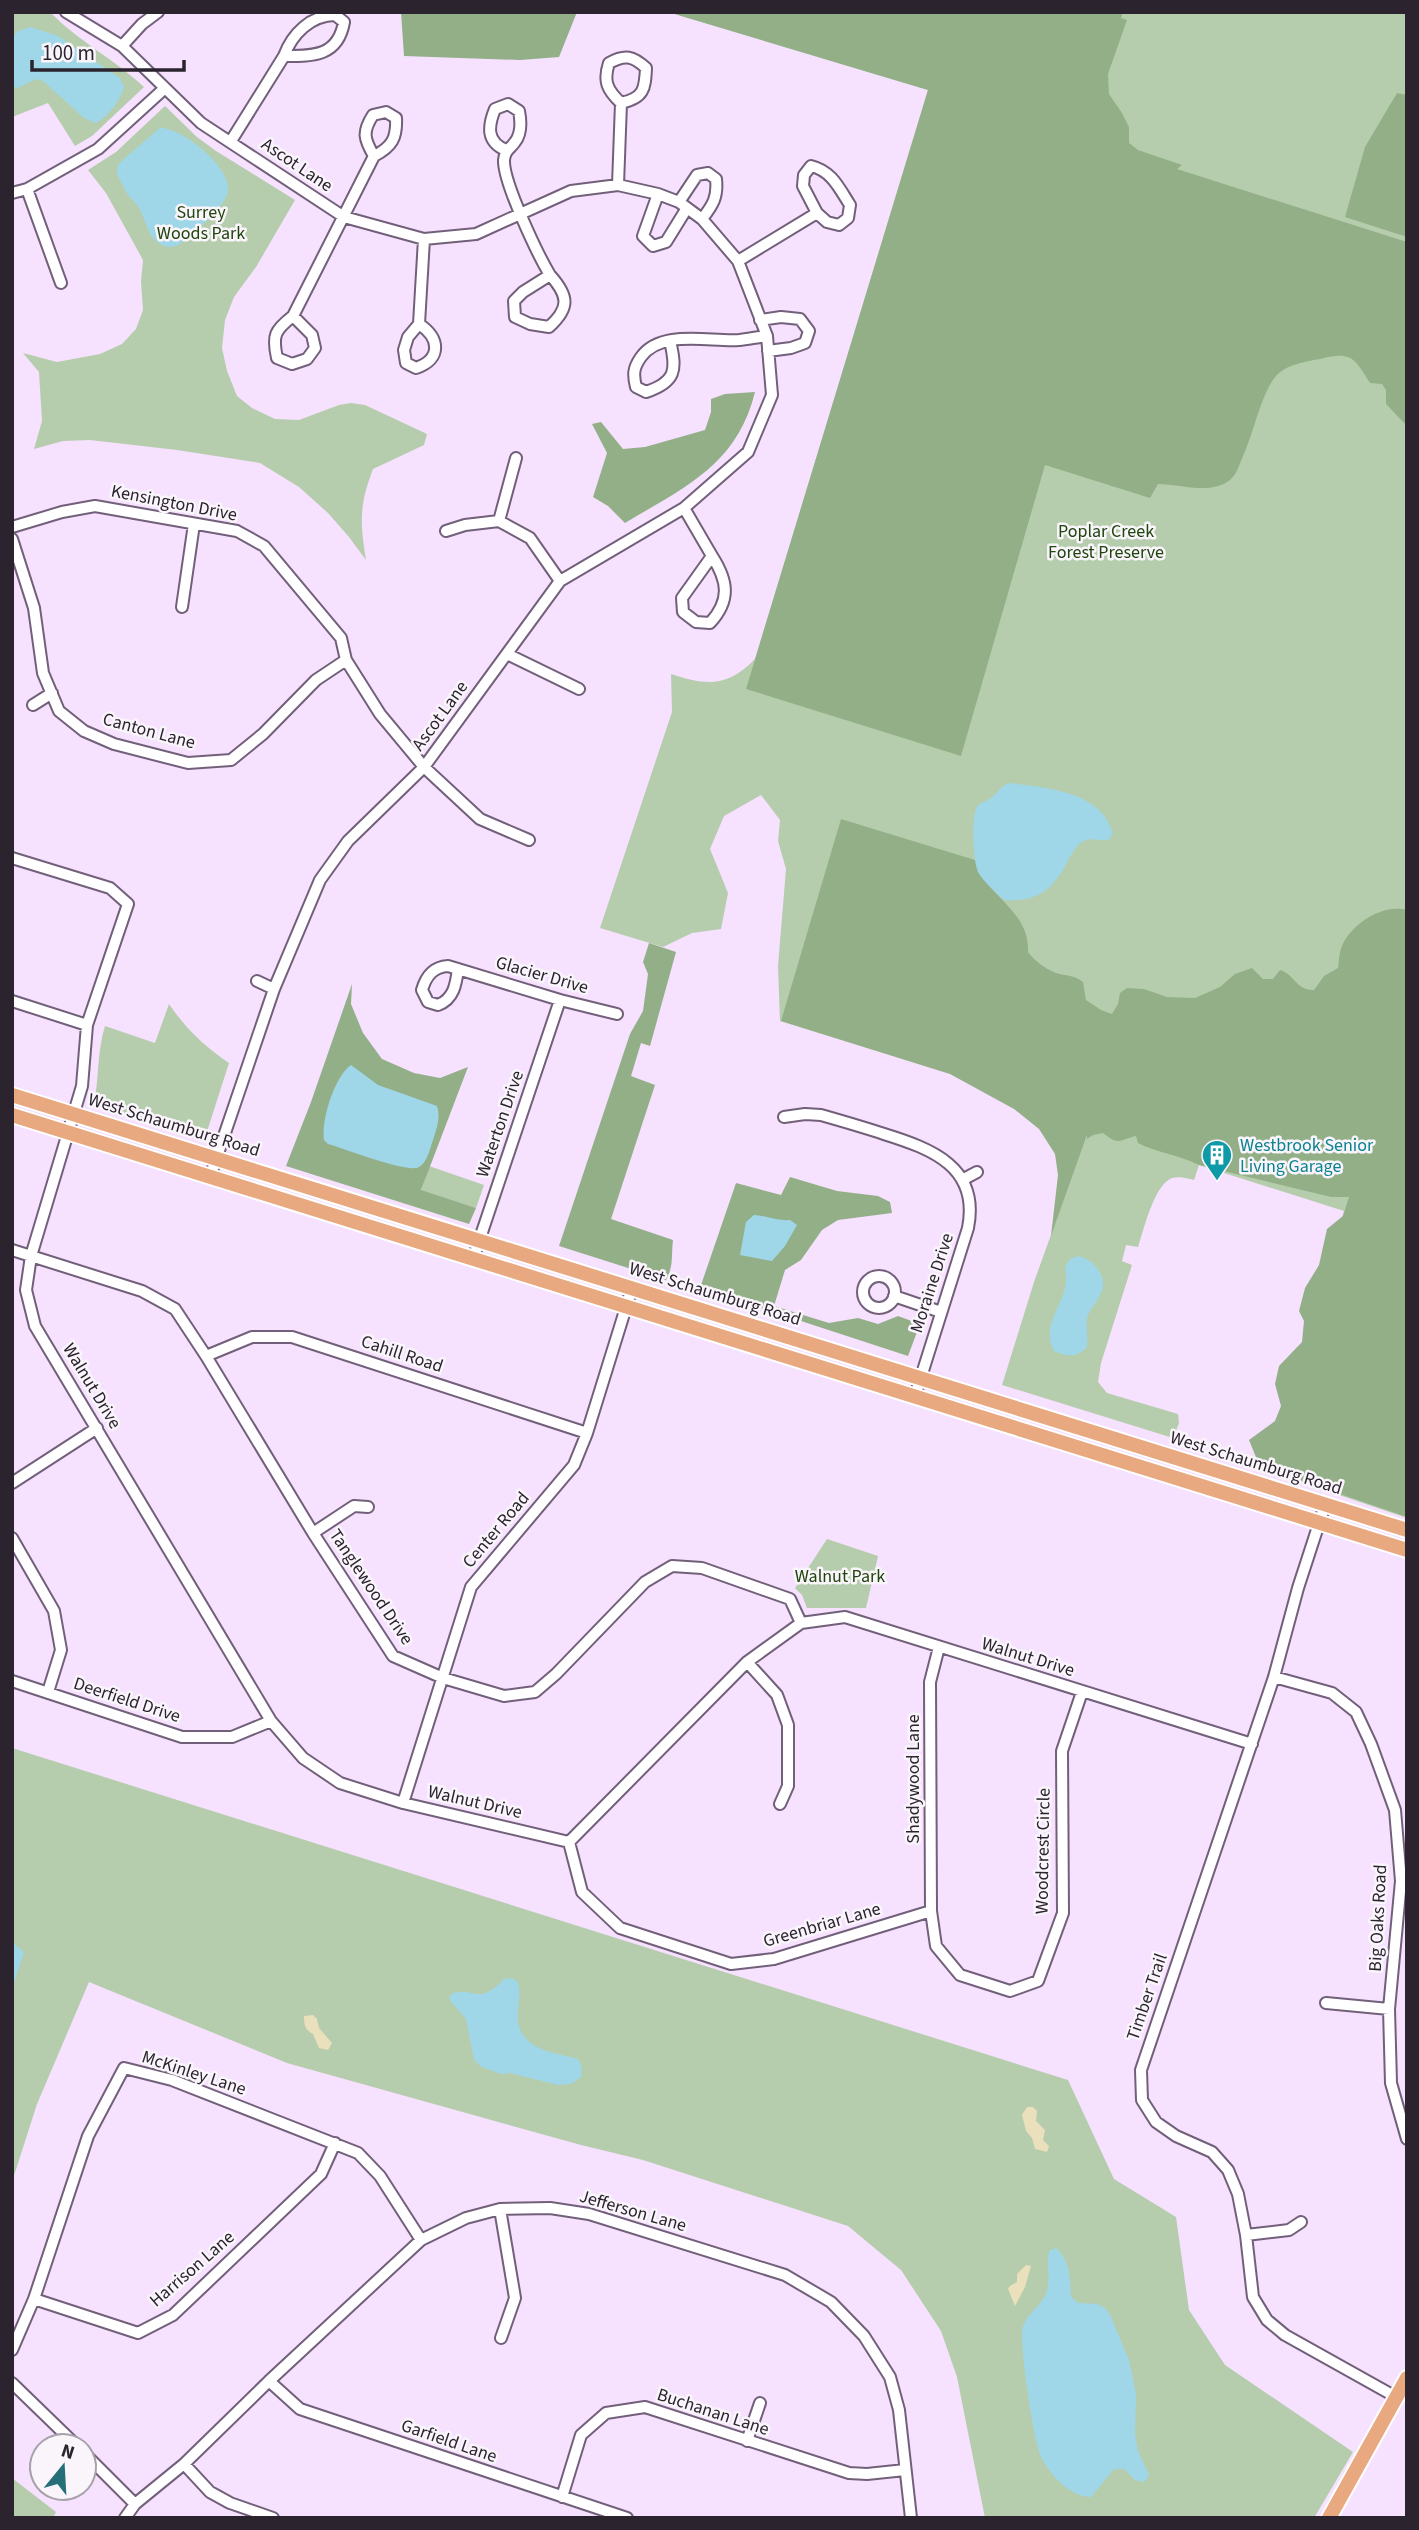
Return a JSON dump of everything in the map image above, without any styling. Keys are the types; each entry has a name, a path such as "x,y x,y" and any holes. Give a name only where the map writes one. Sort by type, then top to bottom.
{"main road":[{"name":"West Schaumburg Road","path":"12,1095 1407,1530"},
{"path":"12,1115 1407,1550"},
{"path":"1329,2518 1407,2378"}],"street":[{"name":"Ascot Lane","path":"66,12 78,15 122,46 201,124 231,141 344,217 425,239 476,234 571,191 618,185 658,194 683,205 702,219 738,261 767,336 772,396 747,452 684,508 560,580 424,767 348,841 320,880 274,989 210,1177"},
{"path":"122,46 142,24 158,12"},
{"path":"231,141 298,31 325,15 335,15 344,22 342,35 316,56 284,56"},
{"path":"618,185 621,103 610,93 604,78 609,63 622,56 636,58 646,68 645,89 634,100 621,103"},
{"path":"12,193 27,189 98,149 165,89"},
{"path":"506,150 504,162 520,214 550,275 561,286 565,299 562,315 549,327 530,324 515,317 514,301 550,275"},
{"name":"Ascot Lane","path":"293,316 312,335 315,348 307,359 292,364 277,358 273,341 279,326 293,316 374,156"},
{"path":"811,166 825,170 850,205 848,218 839,225 827,222 817,213 803,186 804,175 811,166"},
{"path":"658,194 643,236 653,246 666,242 697,175 708,173 716,179 718,193 702,219"},
{"path":"27,189 61,283"},
{"path":"738,261 817,213"},
{"path":"419,324 425,239"},
{"path":"760,320 781,317 800,319 809,331 805,344 768,351"},
{"path":"670,341 674,366 670,380 646,392 636,387 632,374 647,349 660,342 670,341 739,340 767,336"},
{"path":"499,522 516,458"},
{"name":"Kensington Drive","path":"12,527 62,512 95,506 237,531 264,546 341,638 346,660 380,714 424,767 480,820 528,840"},
{"path":"684,508 712,556 724,577 725,592 720,612 710,622 696,622 683,612 682,598 712,556"},
{"path":"446,531 465,525 499,522 530,538 560,580"},
{"path":"182,607 194,524"},
{"name":"Canton Lane","path":"12,540 34,608 43,673 59,712 84,731 114,744 188,764 231,760 262,734 316,680 346,660"},
{"path":"507,654 579,689"},
{"path":"33,705 52,693"},
{"name":"Walnut Drive","path":"12,858 110,888 128,904 87,1025 82,1086 31,1256 26,1290 35,1326 271,1721 303,1758 340,1783 403,1803 569,1842 747,1662 801,1623 845,1617 1252,1744"},
{"name":"Glacier Drive","path":"458,969 617,1014"},
{"path":"257,981 274,989"},
{"name":"Waterton Drive","path":"473,1259 560,1000"},
{"path":"12,1002 87,1025"},
{"path":"784,1117 821,1115 924,1147 958,1171 962,1180 977,1172"},
{"name":"Moraine Drive","path":"915,1396 970,1217 969,1201 962,1180"},
{"name":"Tanglewood Drive","path":"12,1250 142,1290 175,1309 313,1534 393,1656 443,1678 505,1696 535,1692 556,1674 645,1581 673,1566 702,1568 790,1599 801,1623"},
{"name":"Center Road","path":"403,1803 471,1587 574,1465 587,1433 632,1288"},
{"path":"894,1296 941,1312"},
{"name":"Cahill Road","path":"206,1356 252,1337 292,1337 587,1433"},
{"path":"12,1483 97,1428"},
{"name":"Timber Trail","path":"1325,1505 1298,1588 1274,1677 1141,2070 1142,2100 1156,2122 1176,2136 1212,2152 1228,2170 1238,2194 1253,2297 1267,2320 1286,2334 1396,2398"},
{"path":"313,1534 354,1506 368,1507"},
{"path":"12,1538 54,1611 61,1650 48,1692"},
{"name":"Shadywood Lane","path":"932,1911 930,1682 939,1647"},
{"path":"747,1662 777,1695 788,1725 788,1786 780,1804"},
{"name":"Big Oaks Road","path":"1274,1677 1332,1693 1356,1712 1371,1744 1395,1810 1401,1881 1390,2009 1391,2083 1407,2139"},
{"name":"Deerfield Drive","path":"12,1681 182,1737 232,1737 271,1721"},
{"name":"Woodcrest Circle","path":"932,1911 936,1946 960,1975 1010,1991 1038,1981 1063,1913 1062,1751 1082,1692"},
{"name":"Greenbriar Lane","path":"569,1842 582,1892 620,1928 732,1964 774,1959 932,1911"},
{"path":"1326,2003 1390,2009"},
{"name":"McKinley Lane","path":"12,2350 34,2299 88,2136 124,2068 172,2080 358,2153 380,2176 421,2239"},
{"name":"Harrison Lane","path":"34,2299 138,2333 173,2315 321,2175 335,2143"},
{"name":"Jefferson Lane","path":"125,2518 135,2504 184,2464 421,2239 466,2218 500,2209 550,2208 589,2214 785,2275 831,2302 864,2336 890,2377 899,2410 911,2518"},
{"path":"500,2209 515,2298 502,2338"},
{"path":"1246,2235 1289,2230 1301,2222"},
{"name":"Garfield Lane","path":"269,2381 300,2409 627,2518"},
{"path":"12,2383 63,2432"},
{"path":"747,2441 760,2403"},
{"name":"Buchanan Lane","path":"562,2497 581,2435 606,2413 645,2407 849,2473 905,2470"},
{"path":"184,2464 210,2492 230,2503 273,2518"},
{"path":"98,2467 135,2504"}],"green space":[{"path":"14,12 50,12 144,87 92,136 75,146 48,103 12,117"},
{"path":"401,12 577,12 559,57 520,60 404,56"},
{"name":"Poplar Creek Forest Preserve","path":"668,12 1407,12 1407,1518 1263,1469 1344,1211 1199,1165 1194,1180 1172,1178 1160,1189 1150,1208 1138,1247 1126,1245 1122,1261 1132,1265 1101,1363 1098,1382 1107,1393 1178,1414 1179,1423 1173,1438 1002,1385 1034,1282 1093,1118 780,1021 778,966 786,869 778,841 780,820 761,795 724,816 710,849 728,893 721,929 692,933 663,947 600,928 672,712 671,674 696,681 716,682 736,675 755,659 928,90"},
{"path":"668,12 1123,12 1121,18 1127,20 1108,74 1109,94 1129,127 1129,143 1138,150 1182,165 1177,169 1407,242 1407,426 1386,404 1386,390 1382,384 1370,383 1356,362 1346,356 1339,356 1293,365 1279,373 1263,400 1237,471 1231,479 1215,487 1158,484 1150,498 1045,465 961,756 746,689 928,90"},
{"path":"1397,93 1407,95 1407,237 1345,217 1365,147"},
{"name":"Surrey Woods Park","path":"165,106 216,151 295,200 256,267 234,297 225,320 222,348 237,396 252,408 275,419 299,420 339,405 365,405 427,434 424,445 373,469 362,514 366,560 328,513 299,487 260,463 90,440 63,441 34,449 42,421 39,372 23,353 57,362 100,354 122,344 136,329 143,310 143,260 106,193 88,170 116,152"},
{"path":"755,392 747,417 722,456 668,498 625,523 608,506 593,497 607,453 592,424 601,422 623,449 645,447 705,430 711,412 711,399 725,394"},
{"path":"841,819 975,860 980,873 1022,925 1027,937 1028,952 1052,971 1083,982 1086,1000 1112,1014 1120,993 1127,988 1144,989 1167,997 1195,998 1220,987 1235,974 1252,968 1263,979 1273,979 1280,970 1303,988 1314,990 1324,976 1338,968 1342,946 1360,923 1388,910 1407,910 1407,1517 1270,1470 1258,1462 1249,1440 1275,1421 1281,1406 1275,1384 1279,1366 1302,1342 1304,1321 1299,1311 1305,1288 1319,1265 1327,1229 1343,1216 1349,1197 1331,1197 1199,1165 1138,1143 1136,1136 1119,1141 1103,1133 1087,1139 1087,1135 1051,1236 1058,1175 1055,1154 1039,1129 1014,1109 950,1074 781,1021"},
{"path":"649,943 676,952 650,1046 641,1043 631,1076 655,1085 611,1219 673,1240 671,1265 666,1280 559,1246 630,1034 643,1011 648,974 643,962"},
{"path":"352,984 351,1004 363,1033 382,1059 414,1073 440,1078 468,1067 421,1190 476,1208 469,1224 286,1166"},
{"path":"169,1004 196,1036 229,1063 204,1141 94,1105 105,1026 155,1043"},
{"path":"429,1166 484,1185 476,1208 421,1191"},
{"path":"790,1177 837,1191 878,1196 890,1202 892,1213 838,1220 822,1230 801,1260 785,1270 774,1306 829,1323 858,1318 878,1324 898,1316 920,1324 908,1356 700,1288 736,1183 781,1195"},
{"name":"Walnut Park","path":"827,1539 878,1556 866,1608 807,1608 802,1595 795,1588"},
{"path":"12,1748 1068,2080 1114,2179 1176,2217 1189,2310 1225,2365 1353,2452 1314,2518 985,2518 957,2377 941,2331 901,2270 848,2226 643,2160 287,2063 89,1982 37,2104 12,2182"},
{"path":"12,2478 28,2490 28,2502 43,2502 56,2512 53,2518 12,2518"}],"sand":[{"path":"313,2015 319,2028 332,2043 328,2050 319,2048 313,2034 306,2027 304,2016"},
{"path":"1027,2107 1033,2107 1037,2111 1036,2121 1045,2130 1043,2140 1049,2146 1047,2152 1035,2149 1032,2138 1026,2131 1022,2115"},
{"path":"1026,2265 1031,2266 1025,2287 1015,2306 1008,2289 1017,2282 1017,2274"}],"water":[{"path":"30,27 58,36 120,78 124,87 122,93 106,116 96,123 84,118 43,81 36,79 18,88 12,86 13,37 18,31"},
{"path":"160,128 194,142 216,163 228,185 227,195 218,209 177,246 167,247 158,243 150,234 139,207 128,195 117,175 118,165"},
{"path":"1011,783 1056,790 1085,800 1107,820 1113,834 1108,840 1089,839 1079,844 1059,876 1045,891 1028,898 1004,900 978,872 973,829 978,805 991,798 1004,785"},
{"path":"351,1065 378,1085 437,1106 436,1129 427,1156 419,1167 390,1164 328,1144 324,1140 330,1100 339,1079"},
{"path":"754,1215 790,1220 797,1225 785,1246 772,1261 740,1255 746,1222"},
{"path":"1077,1256 1094,1264 1101,1275 1103,1287 1087,1318 1087,1347 1075,1355 1068,1355 1054,1351 1050,1330 1064,1290 1065,1268 1069,1260"},
{"path":"12,1942 24,1952 12,1989"},
{"path":"505,1978 514,1979 518,1983 518,2022 527,2039 542,2049 578,2059 582,2068 581,2077 571,2084 558,2085 510,2073 501,2074 480,2066 474,2059 466,2019 449,1999 451,1994 458,1992 488,1992"},
{"path":"1056,2248 1067,2265 1071,2297 1078,2303 1098,2304 1106,2309 1129,2360 1136,2394 1135,2434 1138,2451 1149,2475 1144,2482 1135,2480 1124,2469 1114,2469 1091,2497 1069,2489 1046,2466 1035,2434 1028,2396 1023,2358 1023,2326 1045,2296 1048,2256 1050,2250"}],"place":[{"name":"Westbrook Senior Living Garage","path":"1217,1182"}]}
